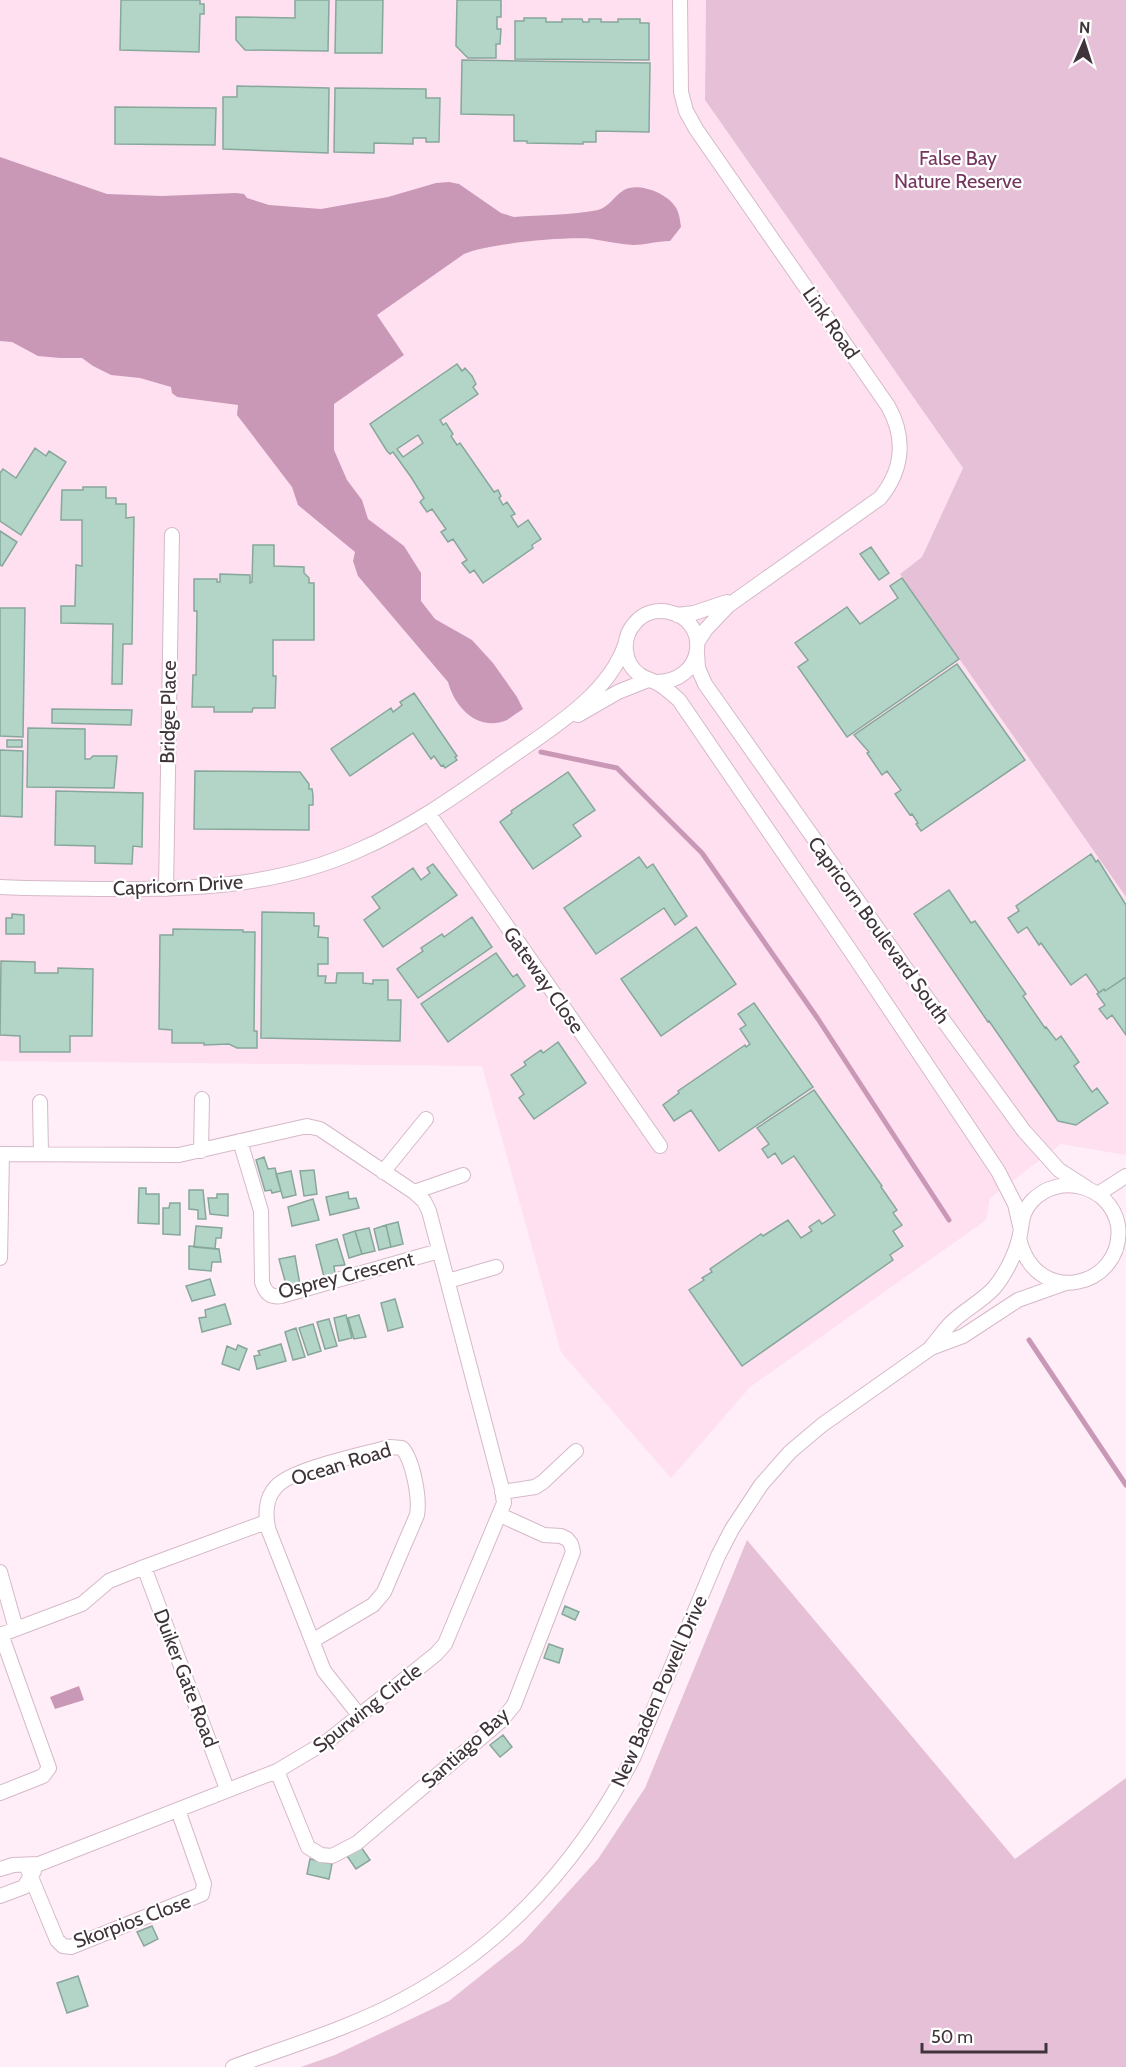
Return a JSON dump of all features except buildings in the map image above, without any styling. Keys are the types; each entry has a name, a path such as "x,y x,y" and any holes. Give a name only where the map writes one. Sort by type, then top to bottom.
{"street":[{"name":"Link Road","path":"680,0 681,93 686,111 696,129 888,406 897,423 900,442 900,455 894,478 880,498 717,616 705,628 697,648"},
{"name":"Bridge Place","path":"166,889 172,536"},
{"name":"Link Road","path":"677,615 711,608 743,595"},
{"path":"662,611 677,615 691,626 697,648 689,670 682,676 674,680 652,681 641,676 631,665 627,658 626,642 633,624 647,614 662,611"},
{"name":"Capricorn Drive","path":"0,887 166,889 230,885 295,873 358,851 429,814 534,740 593,694 617,664 626,642"},
{"name":"Capricorn Boulevard South","path":"697,648 698,668 705,684 917,985 1024,1131 1059,1170 1092,1191"},
{"name":"Capricorn Drive","path":"534,740 618,692 652,681"},
{"name":"Capricorn Boulevard South","path":"652,681 679,700 846,943 998,1171 1015,1204 1019,1232"},
{"name":"Gateway Close","path":"429,814 660,1146"},
{"path":"201,1151 202,1099"},
{"path":"40,1102 41,1155"},
{"path":"383,1172 426,1119"},
{"path":"0,1258 1,1154 179,1155 307,1126 320,1129 414,1192 463,1175"},
{"name":"Osprey Crescent","path":"240,1142 259,1201 262,1282 270,1296 280,1296 439,1251"},
{"path":"1092,1191 1126,1176"},
{"path":"1074,1185 1092,1191 1107,1203 1114,1213 1119,1238 1110,1262 1096,1275 1079,1283 1066,1283 1052,1281 1034,1269 1022,1252 1019,1232 1026,1209 1039,1195 1050,1188 1074,1185"},
{"name":"Spurwing Circle","path":"0,1869 13,1865 32,1868 227,1789 277,1772 329,1740 436,1654 445,1644 504,1503 429,1211 424,1201 414,1192"},
{"name":"New Baden Powell Drive","path":"931,1348 952,1322 994,1287 1002,1275 1019,1232"},
{"path":"448,1281 496,1268"},
{"name":"New Baden Powell Drive","path":"233,2067 370,2015 402,2000 465,1960 544,1890 573,1857 619,1785 634,1756 718,1556 732,1529 761,1485 790,1452 822,1425 931,1348 963,1336 1018,1300 1066,1283"},
{"name":"Ocean Road","path":"266,1522 266,1511 271,1494 276,1486 295,1474 390,1447 402,1448 407,1455 417,1492 417,1515 384,1592 372,1605 312,1641"},
{"path":"502,1492 535,1486 543,1482 576,1451"},
{"name":"Santiago Bay","path":"277,1772 308,1847 321,1855 332,1856 357,1843 501,1721 514,1705 573,1552 567,1539 561,1536 544,1535 500,1515"},
{"path":"0,1793 43,1776 49,1768 1,1635 82,1604 109,1581 266,1522 328,1677 359,1715"},
{"name":"Duiker Gate Road","path":"144,1567 227,1789"},
{"path":"0,1572 16,1629"},
{"name":"Skorpios Close","path":"32,1868 57,1940 63,1946 71,1947 197,1898 204,1891 204,1884 178,1810"},
{"name":"Spurwing Circle","path":"0,1896 24,1887 32,1868"}],"shaded area":[{"path":"0,0 706,0 705,100 963,468 922,557 900,574 1126,897 1126,1155 1061,1144 990,1198 986,1220 750,1387 671,1478 561,1352 482,1066 0,1061"},
{"path":"0,157 107,194 162,196 236,193 269,205 321,209 388,197 436,183 449,182 459,184 501,213 514,217 598,210 620,192 636,187 658,192 670,200 677,210 681,227 670,241 633,245 580,238 546,240 489,247 464,254 377,315 404,355 334,404 334,450 347,480 362,500 368,519 404,546 421,573 421,601 435,619 472,640 493,663 523,709 507,720 487,723 477,720 462,709 451,692 448,682 358,576 353,561 355,552 298,505 292,487 237,415 238,405 177,397 172,393 171,387 140,378 111,375 82,358 38,356 12,342 0,341"},
{"path":"79,1686 84,1700 55,1709 50,1697"}],"green space":[{"name":"False Bay Nature Reserve","path":"706,0 1126,0 1126,897 900,574 922,557 963,468 705,100"},
{"path":"747,1540 1015,1859 1126,1778 1126,2067 301,2067 335,2055 449,2001 523,1942 598,1859 645,1788"}],"waterway":[{"path":"541,752 617,768 702,853 818,1019 949,1220"},
{"path":"1029,1340 1126,1485"}]}
